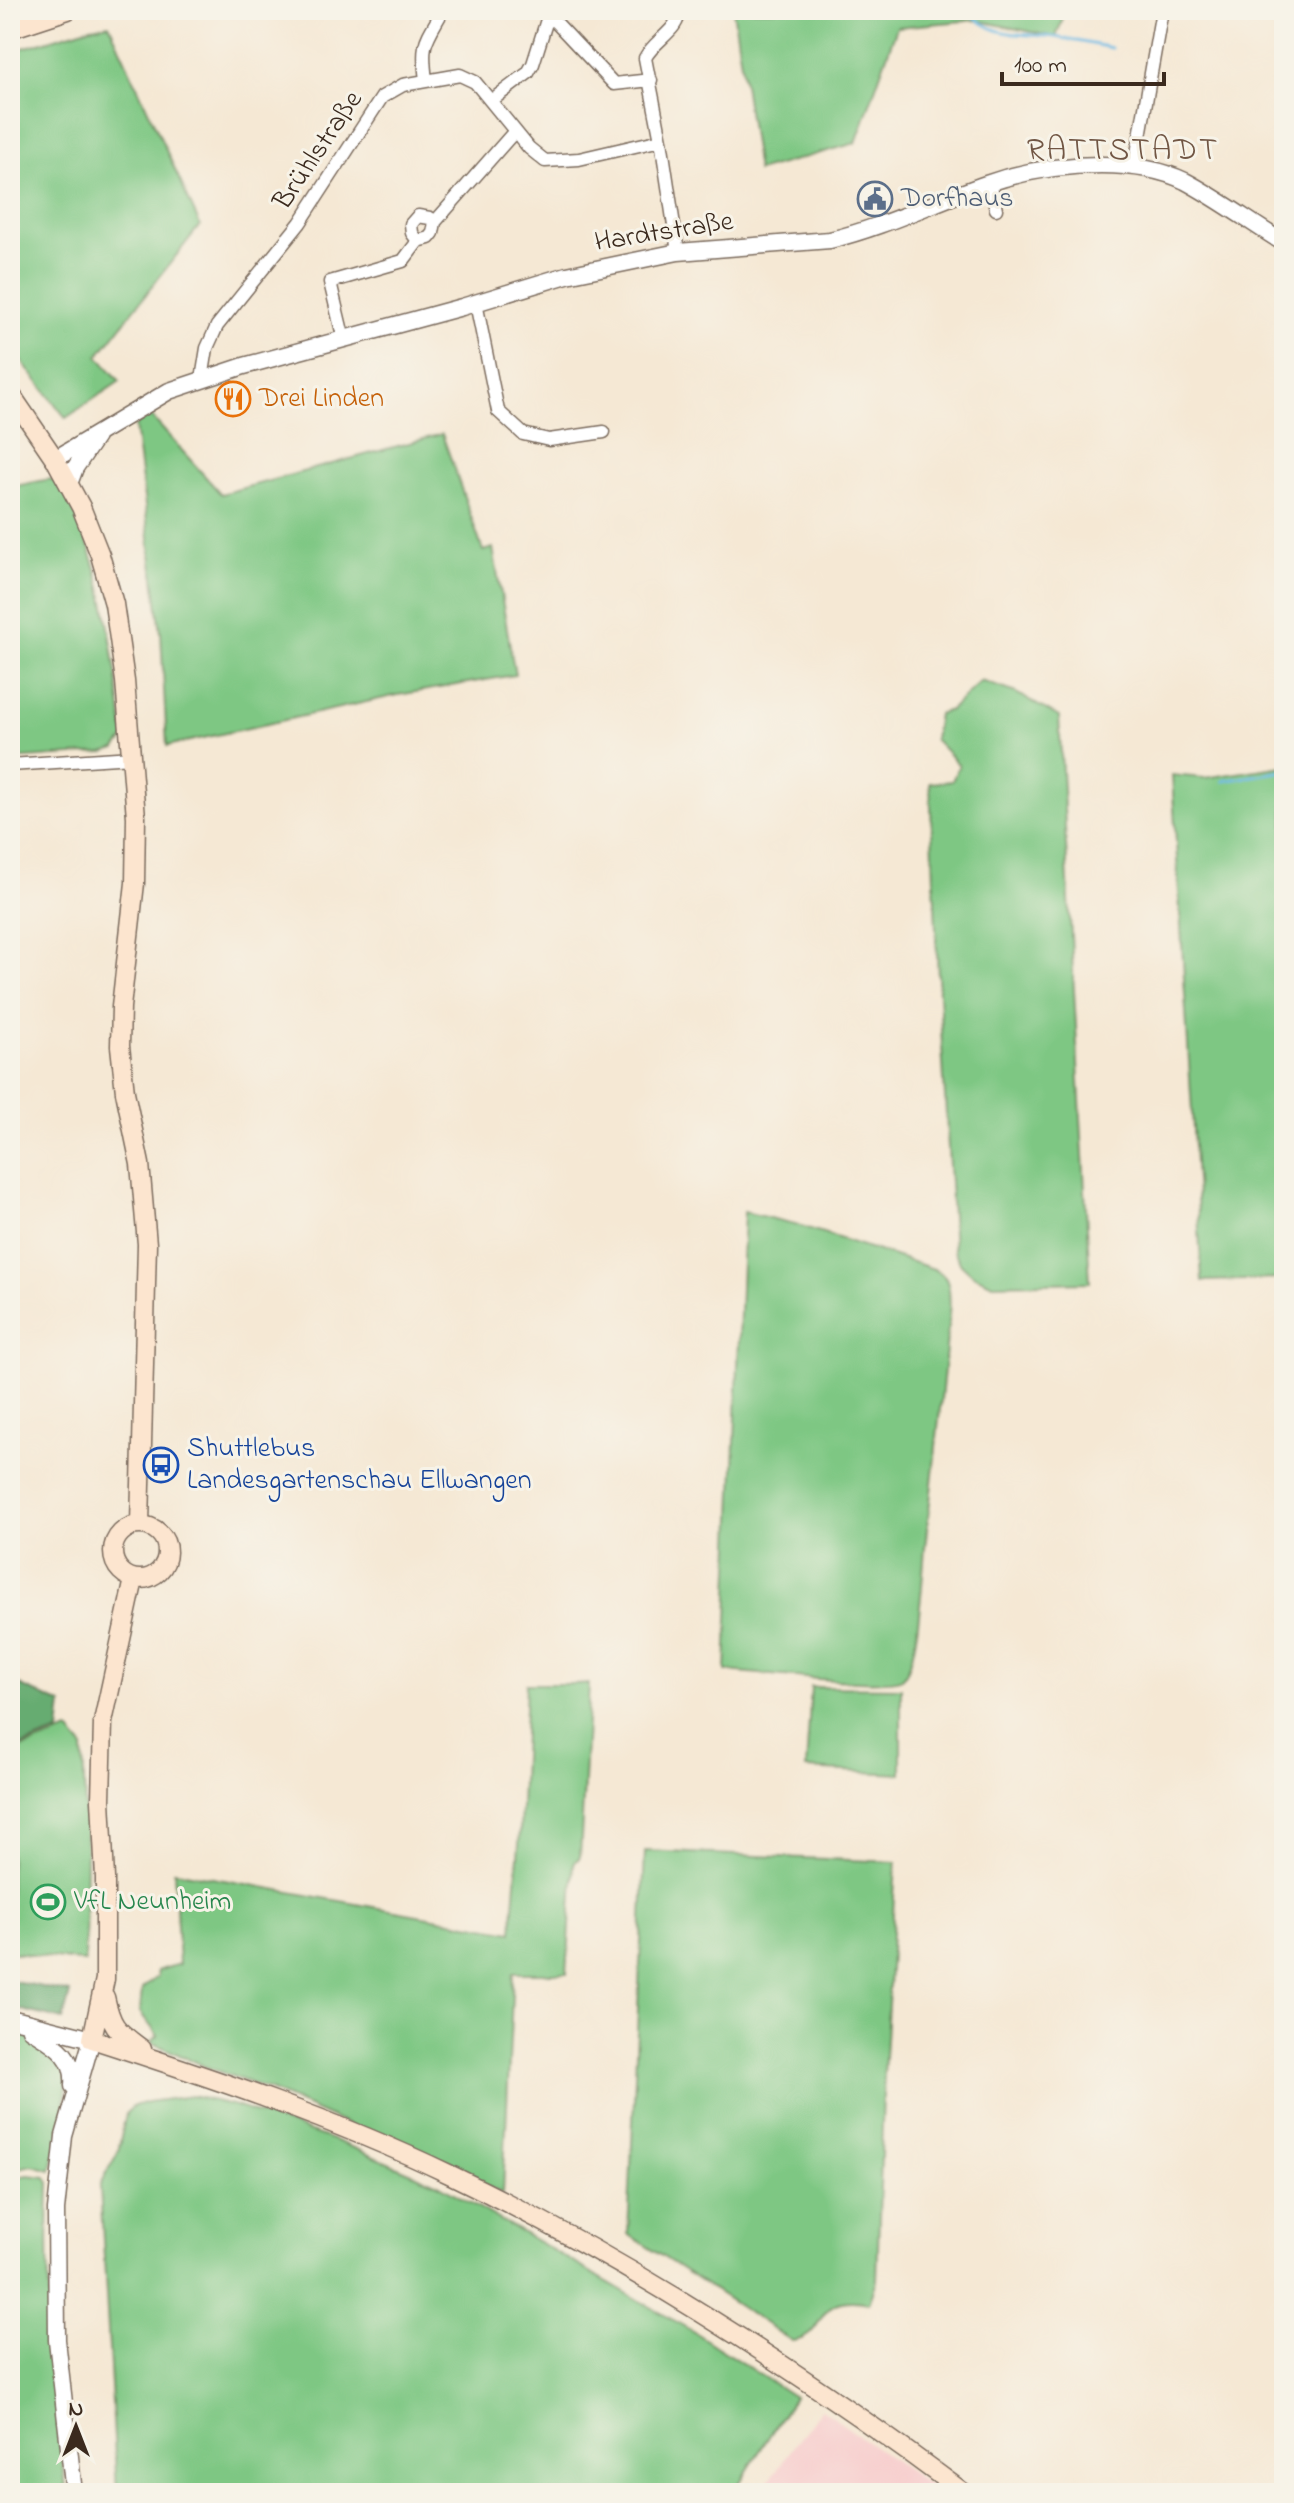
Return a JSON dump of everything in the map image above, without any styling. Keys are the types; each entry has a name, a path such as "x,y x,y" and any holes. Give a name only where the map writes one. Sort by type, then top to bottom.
{"main road":[{"path":"10,29 67,10"},
{"path":"10,393 69,484 100,555 114,604 125,681 136,817 135,883 121,1007 120,1046 125,1092 140,1164 147,1244 140,1525"},
{"path":"140,1525 160,1533 168,1552 160,1571 148,1578 134,1579 118,1569 113,1551 116,1539 124,1530 140,1525"},
{"path":"134,1579 103,1722 104,1994 109,2017 120,2033 157,2060"},
{"path":"104,1994 92,2039 245,2090 375,2141 448,2173 544,2222 734,2333 964,2493"}],"street":[{"path":"426,80 422,52 443,10"},
{"path":"678,252 645,58 651,47 677,24 679,10"},
{"path":"1135,165 1162,10"},
{"path":"492,100 528,73 549,13 614,84 651,80"},
{"name":"Brühlstraße","path":"202,379 207,348 217,326 300,223 382,97 403,85 460,75 475,82 515,131 545,161 579,159 661,140"},
{"path":"344,340 330,282 403,261 418,241 429,238 435,222 515,131"},
{"name":"Hardtstraße","path":"55,459 169,391 202,379 567,275 678,252 830,240 854,234 990,182 1073,165 1135,165 1184,181 1284,243"},
{"path":"990,182 996,209"},
{"path":"418,241 412,233 411,224 418,216 435,222"},
{"path":"476,303 498,411 523,434 549,440 604,432"},
{"path":"69,484 75,468 100,432"},
{"path":"10,765 132,757"},
{"path":"12,2018 92,2039 71,2103"},
{"path":"12,2018 62,2050 74,2074 58,2174 56,2224 57,2340 74,2493"}],"shaded area":[{"path":"821,2409 940,2493 760,2493"}],"green space":[{"path":"733,10 1066,10 1056,37 975,20 897,27 856,143 757,171"},
{"path":"109,24 200,225 98,356 120,381 66,418 10,346 10,52"},
{"path":"150,415 221,494 442,434 483,551 493,548 515,675 398,695 167,746 161,633 135,426"},
{"path":"50,479 59,482 75,513 98,575 111,638 125,738 116,749 103,753 10,759 10,487"},
{"path":"981,681 1016,693 1059,717 1090,1282 993,1284 973,1275 961,1264 954,1251 930,783 952,781 959,765 934,739 938,714 950,710"},
{"path":"1284,766 1284,1279 1202,1281 1172,775 1204,778"},
{"path":"744,1212 795,1224 934,1269 947,1281 949,1314 919,1617 912,1656 902,1678 847,1681 726,1671"},
{"path":"10,1681 62,1704 59,1732 10,1750"},
{"path":"526,1684 589,1684 580,1857 574,1863 567,1973 513,1973 503,2194 272,2091 151,2042 158,2036 140,2012 142,1989 158,1976 157,1971 179,1964 174,1871 512,1932"},
{"path":"811,1687 901,1688 901,1774 806,1769"},
{"path":"69,1731 83,1747 85,1962 10,1952 10,1752"},
{"path":"645,1851 896,1862 883,2093 877,2280 869,2303 837,2303 804,2338 792,2341 628,2234"},
{"path":"10,1980 70,1993 63,2020 10,2007"},
{"path":"10,2027 58,2057 65,2073 66,2101 51,2170 32,2165 10,2170"},
{"path":"192,2096 236,2106 339,2142 438,2184 694,2332 794,2397 733,2493 117,2493 100,2186 118,2152 126,2113 134,2106 147,2102"},
{"path":"28,2175 46,2177 49,2183 51,2339 67,2493 10,2493 10,2178"}],"waterway":[{"path":"966,10 977,20 1008,33 1054,37 1111,48"},
{"path":"1223,781 1284,771"}],"place":[{"name":"Dorfhaus","path":"875,199"},
{"name":"Drei Linden","path":"233,399"},
{"name":"Shuttlebus Landesgartenschau Ellwangen","path":"161,1465"},
{"name":"VfL Neunheim","path":"48,1902"}],"district":[{"name":"RATTSTADT","path":"1123,151"}]}
